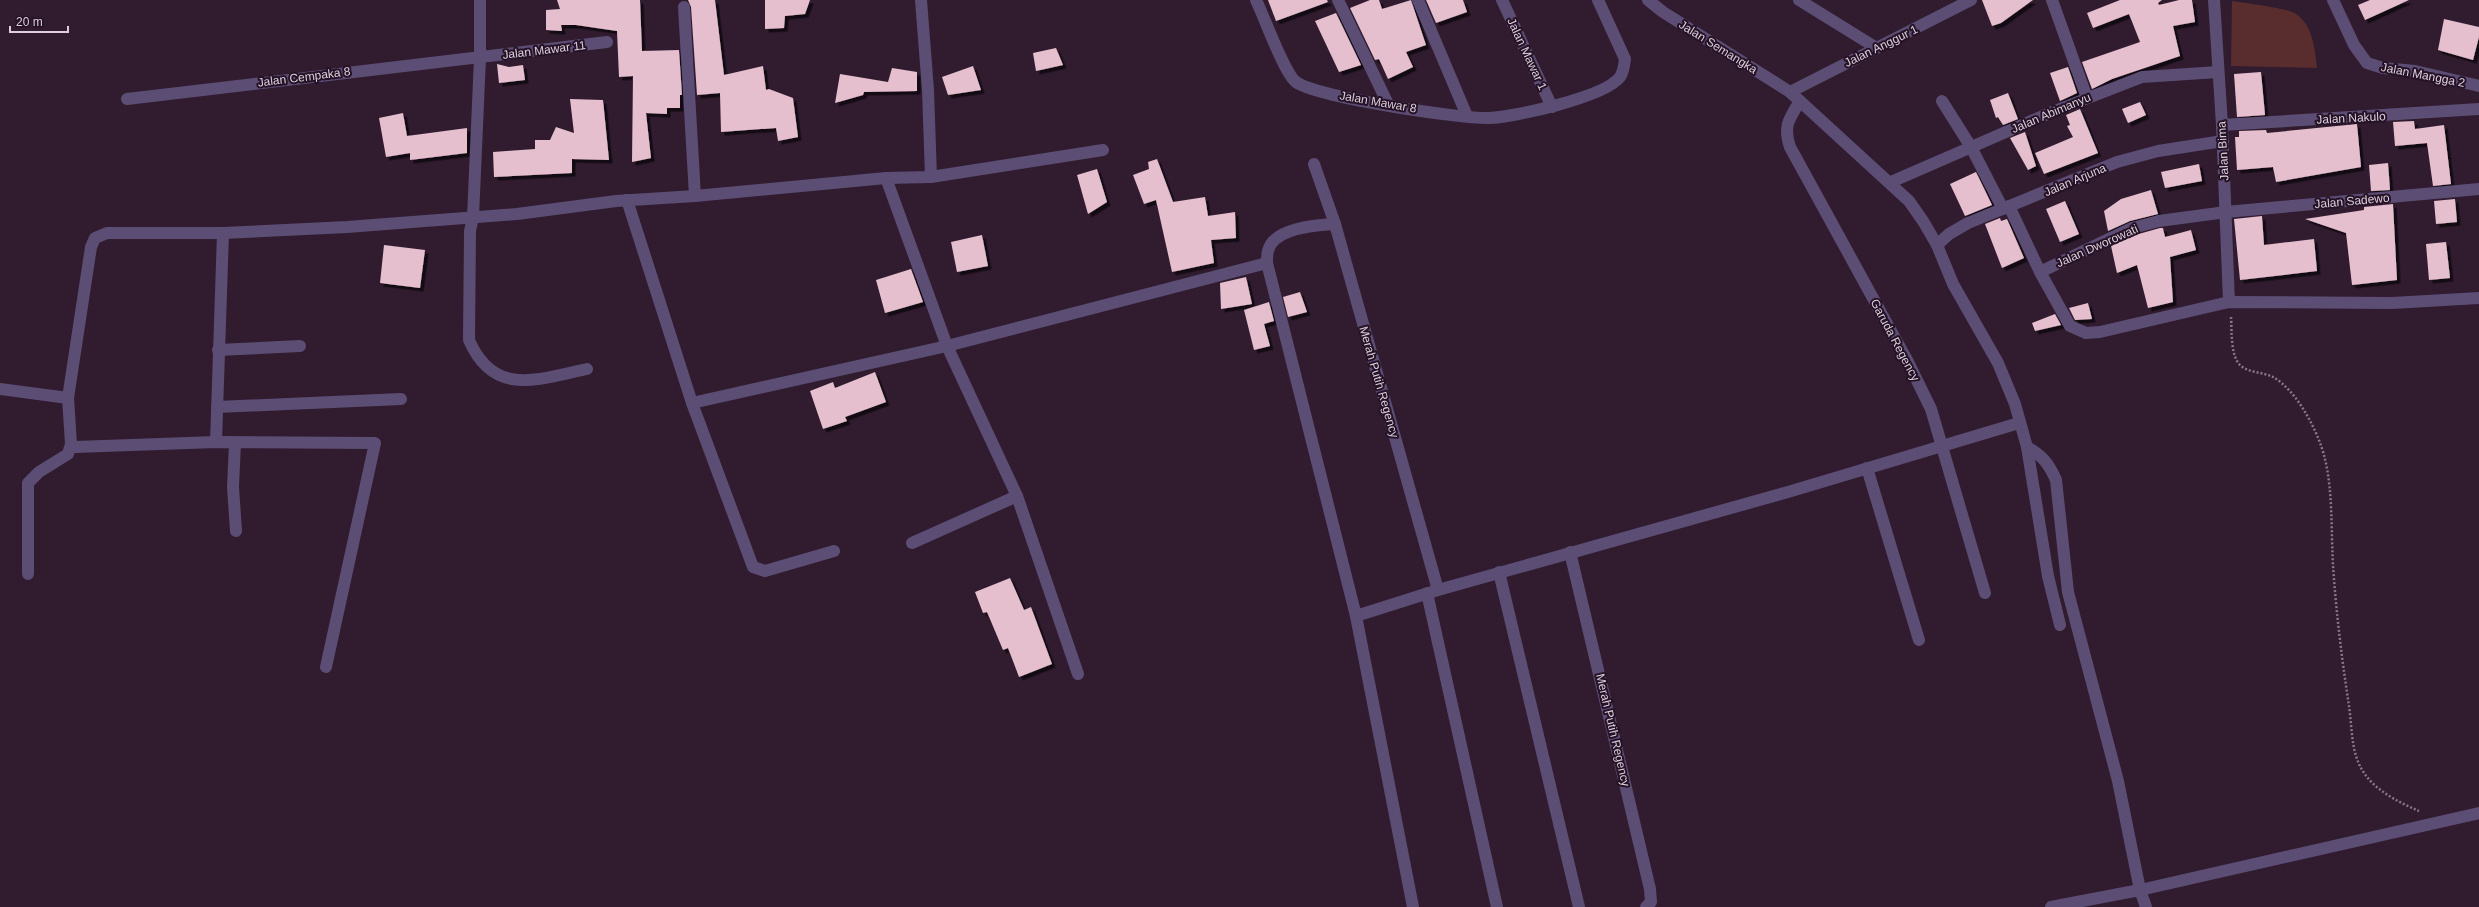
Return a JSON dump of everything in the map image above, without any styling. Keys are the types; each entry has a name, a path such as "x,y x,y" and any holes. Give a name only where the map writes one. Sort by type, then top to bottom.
{"street":[{"path":"480,0 480,58 473,217 470,231 469,340 474,352 487,367 503,378 522,382 587,369"},
{"path":"921,0 928,90 931,177"},
{"name":"Jalan Mawar 8","path":"1256,0 1294,81 1307,88 1322,92 1467,116 1508,116 1552,107 1608,86 1620,77 1624,68 1625,59 1622,49 1598,0"},
{"path":"1338,0 1388,104"},
{"path":"1418,0 1467,116"},
{"name":"Jalan Mawar 1","path":"1502,0 1552,107"},
{"name":"Jalan Semangka","path":"1648,0 1663,12 1790,92 1891,182 1912,206 1936,245 1953,284 1998,363 2019,422 2027,447 2048,576 2060,625"},
{"path":"1799,0 1875,48"},
{"name":"Jalan Anggur 1","path":"1790,92 1972,0"},
{"path":"2052,0 2087,98"},
{"name":"Jalan Bima","path":"2214,0 2223,141 2229,302"},
{"name":"Jalan Mangga 2","path":"2333,0 2354,45 2367,63 2383,68 2415,71 2479,86"},
{"path":"684,7 695,196"},
{"name":"Jalan Mawar 11","path":"480,58 607,42"},
{"name":"Jalan Cempaka 8","path":"127,99 480,58"},
{"name":"Jalan Abimanyu","path":"1891,182 2087,98 2142,77 2218,72"},
{"name":"Garuda Regency","path":"1800,101 1789,119 1785,133 1790,147 1908,362 1931,409 1985,593"},
{"path":"1942,101 2006,207 2070,326 2086,333 2100,332 2229,302 2392,303 2479,298"},
{"name":"Jalan Nakulo","path":"2222,125 2479,109"},
{"name":"Jalan Arjuna","path":"1936,245 1949,234 1968,223 2117,162 2158,151 2223,141"},
{"path":"28,574 28,483 39,472 68,454 71,444 68,398 91,247 95,238 107,233 223,233 473,217 627,200 695,196 886,178 931,177 1103,150"},
{"name":"Merah Putih Regency","path":"1314,164 1335,224 1433,592 1497,907"},
{"path":"886,178 947,346 1017,496 1078,674"},
{"name":"Jalan Sadewo","path":"2226,212 2479,189"},
{"path":"627,200 692,403 753,567 765,571 834,551"},
{"name":"Jalan Dworowati","path":"2040,272 2132,228 2159,221 2226,212"},
{"path":"1335,224 1318,225 1287,232 1277,239 1268,250 1268,264 1356,616 1414,907"},
{"path":"216,442 223,233"},
{"path":"692,403 947,346 1268,264"},
{"path":"218,350 300,346"},
{"path":"0,389 68,398"},
{"path":"217,407 401,399"},
{"path":"1356,616 1499,572 1867,468 2019,422"},
{"path":"71,444 75,447 216,442 375,443 326,667"},
{"path":"235,443 233,487 236,532"},
{"path":"2027,447 2039,454 2050,466 2056,480 2068,592 2118,781 2140,890 2146,907"},
{"path":"1867,468 1919,640"},
{"path":"912,543 1017,496"},
{"name":"Merah Putih Regency","path":"1570,552 1650,890 1650,902 1646,907"},
{"path":"1499,572 1579,907"},
{"path":"2051,907 2140,890 2445,822 2479,813"}],"path":[{"path":"2229,302 2237,361 2241,367 2274,377 2297,399 2318,440 2325,459 2344,669 2353,740 2361,769 2369,779 2397,800 2445,822"}],"shaded area":[{"path":"2232,1 2276,8 2296,14 2302,19 2310,31 2317,68 2231,66"}],"building":[{"path":"557,0 640,0 642,51 679,50 682,95 680,95 680,108 667,108 667,114 646,113 651,158 632,162 633,76 619,77 617,31 576,25 561,25 562,31 546,30 546,10 560,9"},
{"path":"688,0 715,0 724,75 763,66 766,90 769,89 793,98 798,137 778,141 776,128 721,132 720,93 697,95 691,7"},
{"path":"765,0 810,0 805,14 785,16 784,28 765,29"},
{"path":"1268,0 1327,0 1328,2 1276,21"},
{"path":"1370,0 1379,0 1382,9 1411,0 1426,45 1406,52 1413,67 1388,79 1379,59 1375,60 1350,8"},
{"path":"1426,0 1463,0 1467,12 1436,23"},
{"path":"1982,0 2033,0 2001,23 1992,26"},
{"path":"2120,0 2162,0 2158,3 2159,5 2179,0 2192,0 2195,22 2173,26 2180,56 2112,79 2092,89 2082,62 2140,42 2129,14 2093,28 2087,13"},
{"path":"2370,0 2409,0 2365,20 2358,5"},
{"path":"1336,13 1361,65 1339,72 1315,21"},
{"path":"2444,19 2479,27 2479,37 2473,60 2438,50"},
{"path":"1056,48 1063,65 1036,71 1033,53"},
{"path":"497,64 509,67 523,65 525,80 499,83"},
{"path":"973,66 981,90 948,95 942,77"},
{"path":"2068,67 2077,93 2060,101 2050,73"},
{"path":"892,68 917,72 917,91 864,92 863,95 835,103 840,74 888,82"},
{"path":"2261,72 2265,115 2237,117 2234,74"},
{"path":"2008,93 2018,119 2003,125 1998,117 1996,118 1990,100"},
{"path":"570,99 603,100 609,160 572,159 572,173 494,177 493,152 535,149 535,140 550,140 556,127 574,133"},
{"path":"2140,102 2146,115 2128,123 2122,109"},
{"path":"2080,109 2098,153 2044,174 2035,153 2073,137 2067,126 2070,125 2066,115"},
{"path":"403,113 407,136 467,128 467,153 410,160 410,153 386,157 379,118"},
{"path":"2414,121 2415,129 2444,125 2451,184 2433,186 2427,143 2395,146 2393,122"},
{"path":"2357,124 2361,167 2276,182 2273,167 2237,170 2235,137 2239,137 2239,131 2266,130 2267,133"},
{"path":"2025,132 2036,166 2028,170 2010,138"},
{"path":"1157,159 1173,202 1205,197 1208,216 1235,212 1236,238 1211,240 1214,263 1172,272 1156,200 1144,204 1133,175 1149,169 1148,162"},
{"path":"2388,163 2390,190 2371,191 2369,165"},
{"path":"2199,164 2202,181 2165,188 2161,172"},
{"path":"1097,169 1107,202 1088,214 1077,175"},
{"path":"1976,172 1992,205 1965,216 1950,184"},
{"path":"2151,190 2158,214 2130,221 2108,231 2104,211 2121,199"},
{"path":"2455,199 2457,222 2436,224 2434,201"},
{"path":"2065,201 2079,234 2060,242 2046,209"},
{"path":"2393,204 2397,280 2352,285 2346,233 2305,219 2364,210 2364,207"},
{"path":"2262,216 2264,245 2314,239 2317,271 2240,280 2234,219"},
{"path":"2000,218 2001,221 2007,219 2024,258 2002,268 1985,224"},
{"path":"2163,228 2165,237 2191,230 2196,250 2170,257 2173,302 2148,308 2137,265 2117,273 2111,246 2135,235"},
{"path":"982,235 988,266 957,272 951,242"},
{"path":"2446,242 2450,278 2429,280 2426,244"},
{"path":"384,245 425,250 420,288 380,283"},
{"path":"911,269 923,302 885,313 876,280"},
{"path":"1246,277 1252,304 1221,309 1220,283"},
{"path":"1300,292 1307,312 1288,317 1283,297"},
{"path":"1269,302 1274,321 1264,324 1270,346 1254,350 1244,310"},
{"path":"2088,303 2092,319 2075,320 2069,308"},
{"path":"2055,314 2061,325 2035,331 2032,323"},
{"path":"875,372 886,402 845,417 847,421 823,429 810,391 833,382 835,388"},
{"path":"1010,578 1024,610 1031,607 1052,664 1019,677 1008,648 1003,650 987,612 983,613 975,592"}]}
